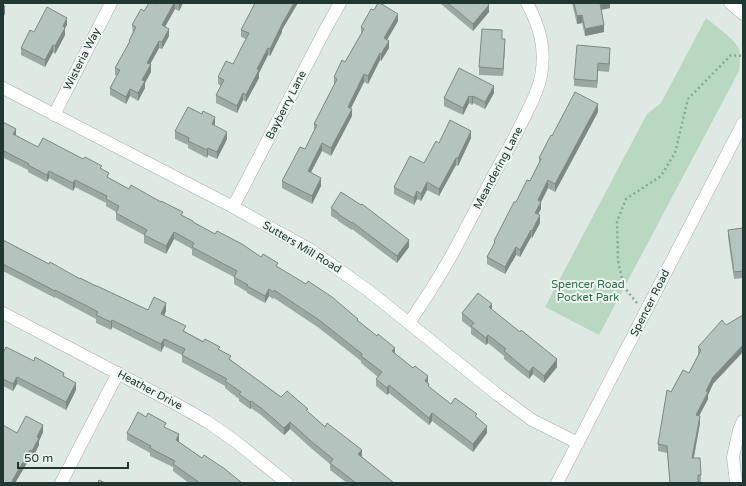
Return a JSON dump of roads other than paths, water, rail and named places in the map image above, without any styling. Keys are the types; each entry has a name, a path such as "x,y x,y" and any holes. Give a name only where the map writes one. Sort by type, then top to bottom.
{"street":[{"name":"Wisteria Way","path":"54,115 111,3"},
{"name":"Bayberry Lane","path":"233,207 340,3"},
{"name":"Meandering Lane","path":"409,323 438,280 519,130 534,98 541,78 544,57 542,38 535,17 527,3"},
{"path":"730,3 743,14"},
{"name":"Sutters Mill Road","path":"3,88 233,207 311,250 369,291 498,395 532,420 578,443"},
{"name":"Spencer Road","path":"558,483 644,313 743,123"},
{"name":"Heather Drive","path":"3,313 206,421 235,441 287,483"},
{"path":"61,483 118,373"},
{"path":"736,483 733,457 739,430 743,421"}],"park label":[{"name":"Spencer Road Pocket Park","path":"588,290"}]}
